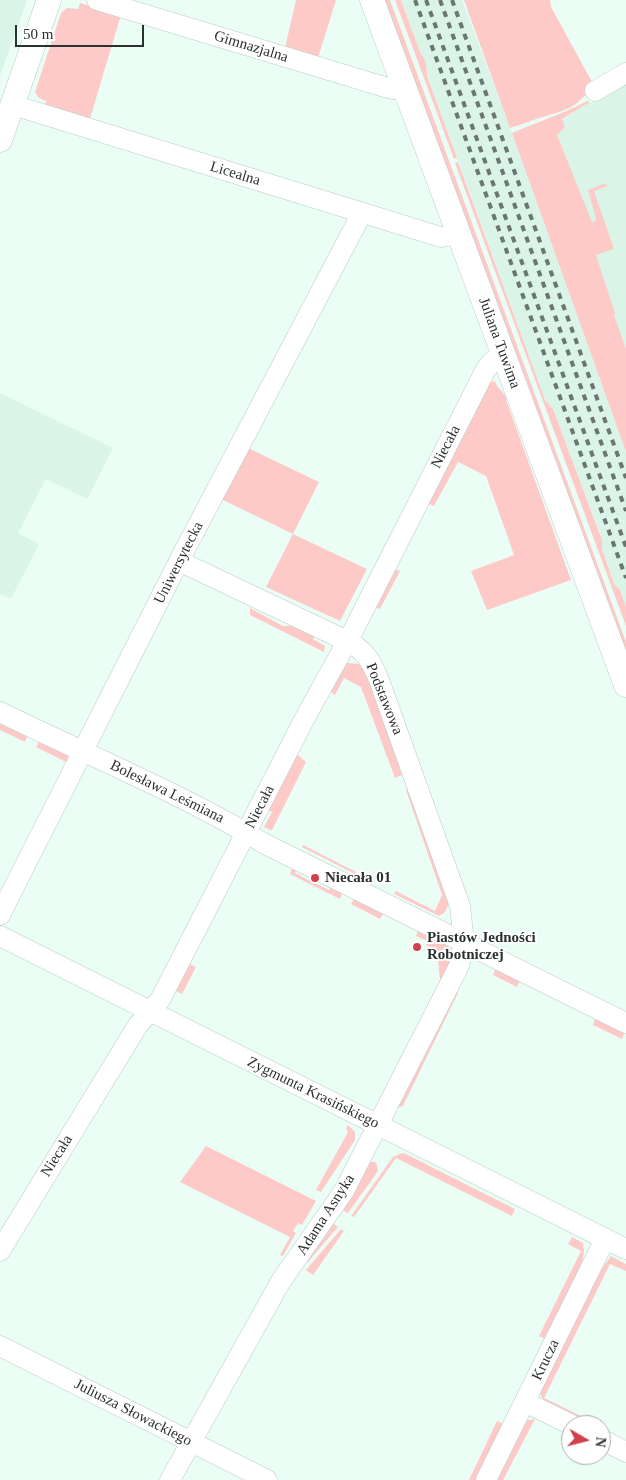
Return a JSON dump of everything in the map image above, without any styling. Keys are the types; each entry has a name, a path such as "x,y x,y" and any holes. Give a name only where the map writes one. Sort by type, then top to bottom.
{"street":[{"path":"0,140 49,0"},
{"name":"Gimnazjalna","path":"97,0 388,88 404,87"},
{"name":"Juliana Tuwima","path":"372,0 626,685"},
{"path":"595,91 626,73"},
{"name":"Licealna","path":"13,105 440,237 458,234"},
{"name":"Uniwersytecka","path":"0,915 179,561 362,213"},
{"name":"Niecała","path":"0,1251 138,1025 162,997 486,369 492,362 504,355"},
{"name":"Podstawowa","path":"179,561 347,641 366,654 379,680 460,906 464,942"},
{"name":"Bolesława Leśmiana","path":"0,712 170,793 274,848 626,1023"},
{"name":"Zygmunta Krasińskiego","path":"0,936 626,1250"},
{"name":"Adama Asnyka","path":"170,1480 281,1281 344,1191 459,966 464,942"},
{"name":"Krucza","path":"486,1480 605,1239"},
{"name":"Juliusza Słowackiego","path":"0,1346 267,1480"},
{"path":"526,1402 561,1420"},
{"path":"611,1444 626,1452"}],"shaded area":[{"path":"0,0 27,0 0,76"},
{"path":"296,0 336,0 318,58 285,48"},
{"path":"380,0 390,0 626,642 626,664"},
{"path":"395,0 401,0 420,52 426,62 427,76 457,158 454,159"},
{"path":"401,0 462,0 512,133 626,452 626,607 620,590 614,584 602,549 602,539 553,409 545,400 427,76 426,62 420,52"},
{"path":"464,0 550,0 551,7 591,80 592,87 581,100 570,107 510,128"},
{"path":"80,3 121,15 89,122 44,108 46,101 39,98 35,92 61,13 67,8 78,9"},
{"path":"626,81 626,349 547,129 590,102 592,103 609,94"},
{"path":"587,101 590,102 562,119 565,127 557,135 592,222 596,221 596,218 588,190 606,183 607,186 594,191 614,249 596,255 626,349 626,452 512,133"},
{"path":"458,162 545,400 553,409 602,539 602,549 614,584 620,590 626,607 626,626 455,163"},
{"path":"495,381 506,397 571,580 487,610 471,571 514,555 486,476 458,462 434,506 429,504 427,500 489,383"},
{"path":"0,393 113,448 87,499 46,479 18,533 39,544 11,599 0,594"},
{"path":"248,448 319,482 293,534 221,499"},
{"path":"293,534 367,569 340,621 266,587"},
{"path":"393,569 400,571 380,609 373,607"},
{"path":"250,608 283,626 296,626 315,634 313,639 325,646 324,652 250,615"},
{"path":"345,664 359,664 364,668 404,774 395,778 361,687 344,678 335,695 331,692 330,688"},
{"path":"0,721 25,733 27,737 25,742 0,730"},
{"path":"42,741 72,754 70,764 36,747"},
{"path":"298,755 306,762 272,830 270,830 264,827 272,812 267,809 294,757"},
{"path":"410,789 449,903 445,912 439,916 394,894 396,891 435,911 442,895 406,790"},
{"path":"303,845 356,872 355,874 302,847"},
{"path":"292,868 297,868 295,873 329,890 332,885 342,893 340,899 290,874"},
{"path":"354,899 383,914 380,919 351,904"},
{"path":"419,928 450,947 454,955 431,1005 427,1006 440,980 437,950 426,945 427,941 416,936"},
{"path":"188,963 196,967 182,994 174,990"},
{"path":"496,967 520,981 517,987 493,975"},
{"path":"456,990 458,993 403,1106 396,1108"},
{"path":"596,1017 623,1030 622,1039 593,1025"},
{"path":"348,1125 355,1132 355,1140 321,1192 316,1190 348,1132 346,1128"},
{"path":"206,1146 316,1201 302,1225 298,1223 293,1231 296,1233 283,1256 280,1255 290,1237 180,1182"},
{"path":"402,1153 515,1209 512,1216 396,1158 354,1217 351,1216 393,1157"},
{"path":"368,1162 375,1162 378,1171 348,1213 343,1208"},
{"path":"334,1224 338,1227 307,1263 306,1260 331,1225"},
{"path":"341,1229 344,1231 313,1275 306,1270"},
{"path":"572,1237 583,1243 582,1263 547,1340 539,1336 581,1251 568,1244"},
{"path":"611,1256 626,1264 626,1271 610,1264 544,1398 579,1415 568,1415 549,1405 541,1397 540,1391 595,1278"},
{"path":"535,1419 503,1480 496,1480 524,1425 528,1420"},
{"path":"497,1421 504,1424 479,1480 469,1480"}],"railway":[{"path":"415,0 626,578"},
{"path":"426,0 626,547"},
{"path":"440,0 626,511"},
{"path":"452,0 626,478"}],"place":[{"name":"Niecała 01","path":"315,878"},
{"name":"Piastów Jedności Robotniczej","path":"417,947"}]}
